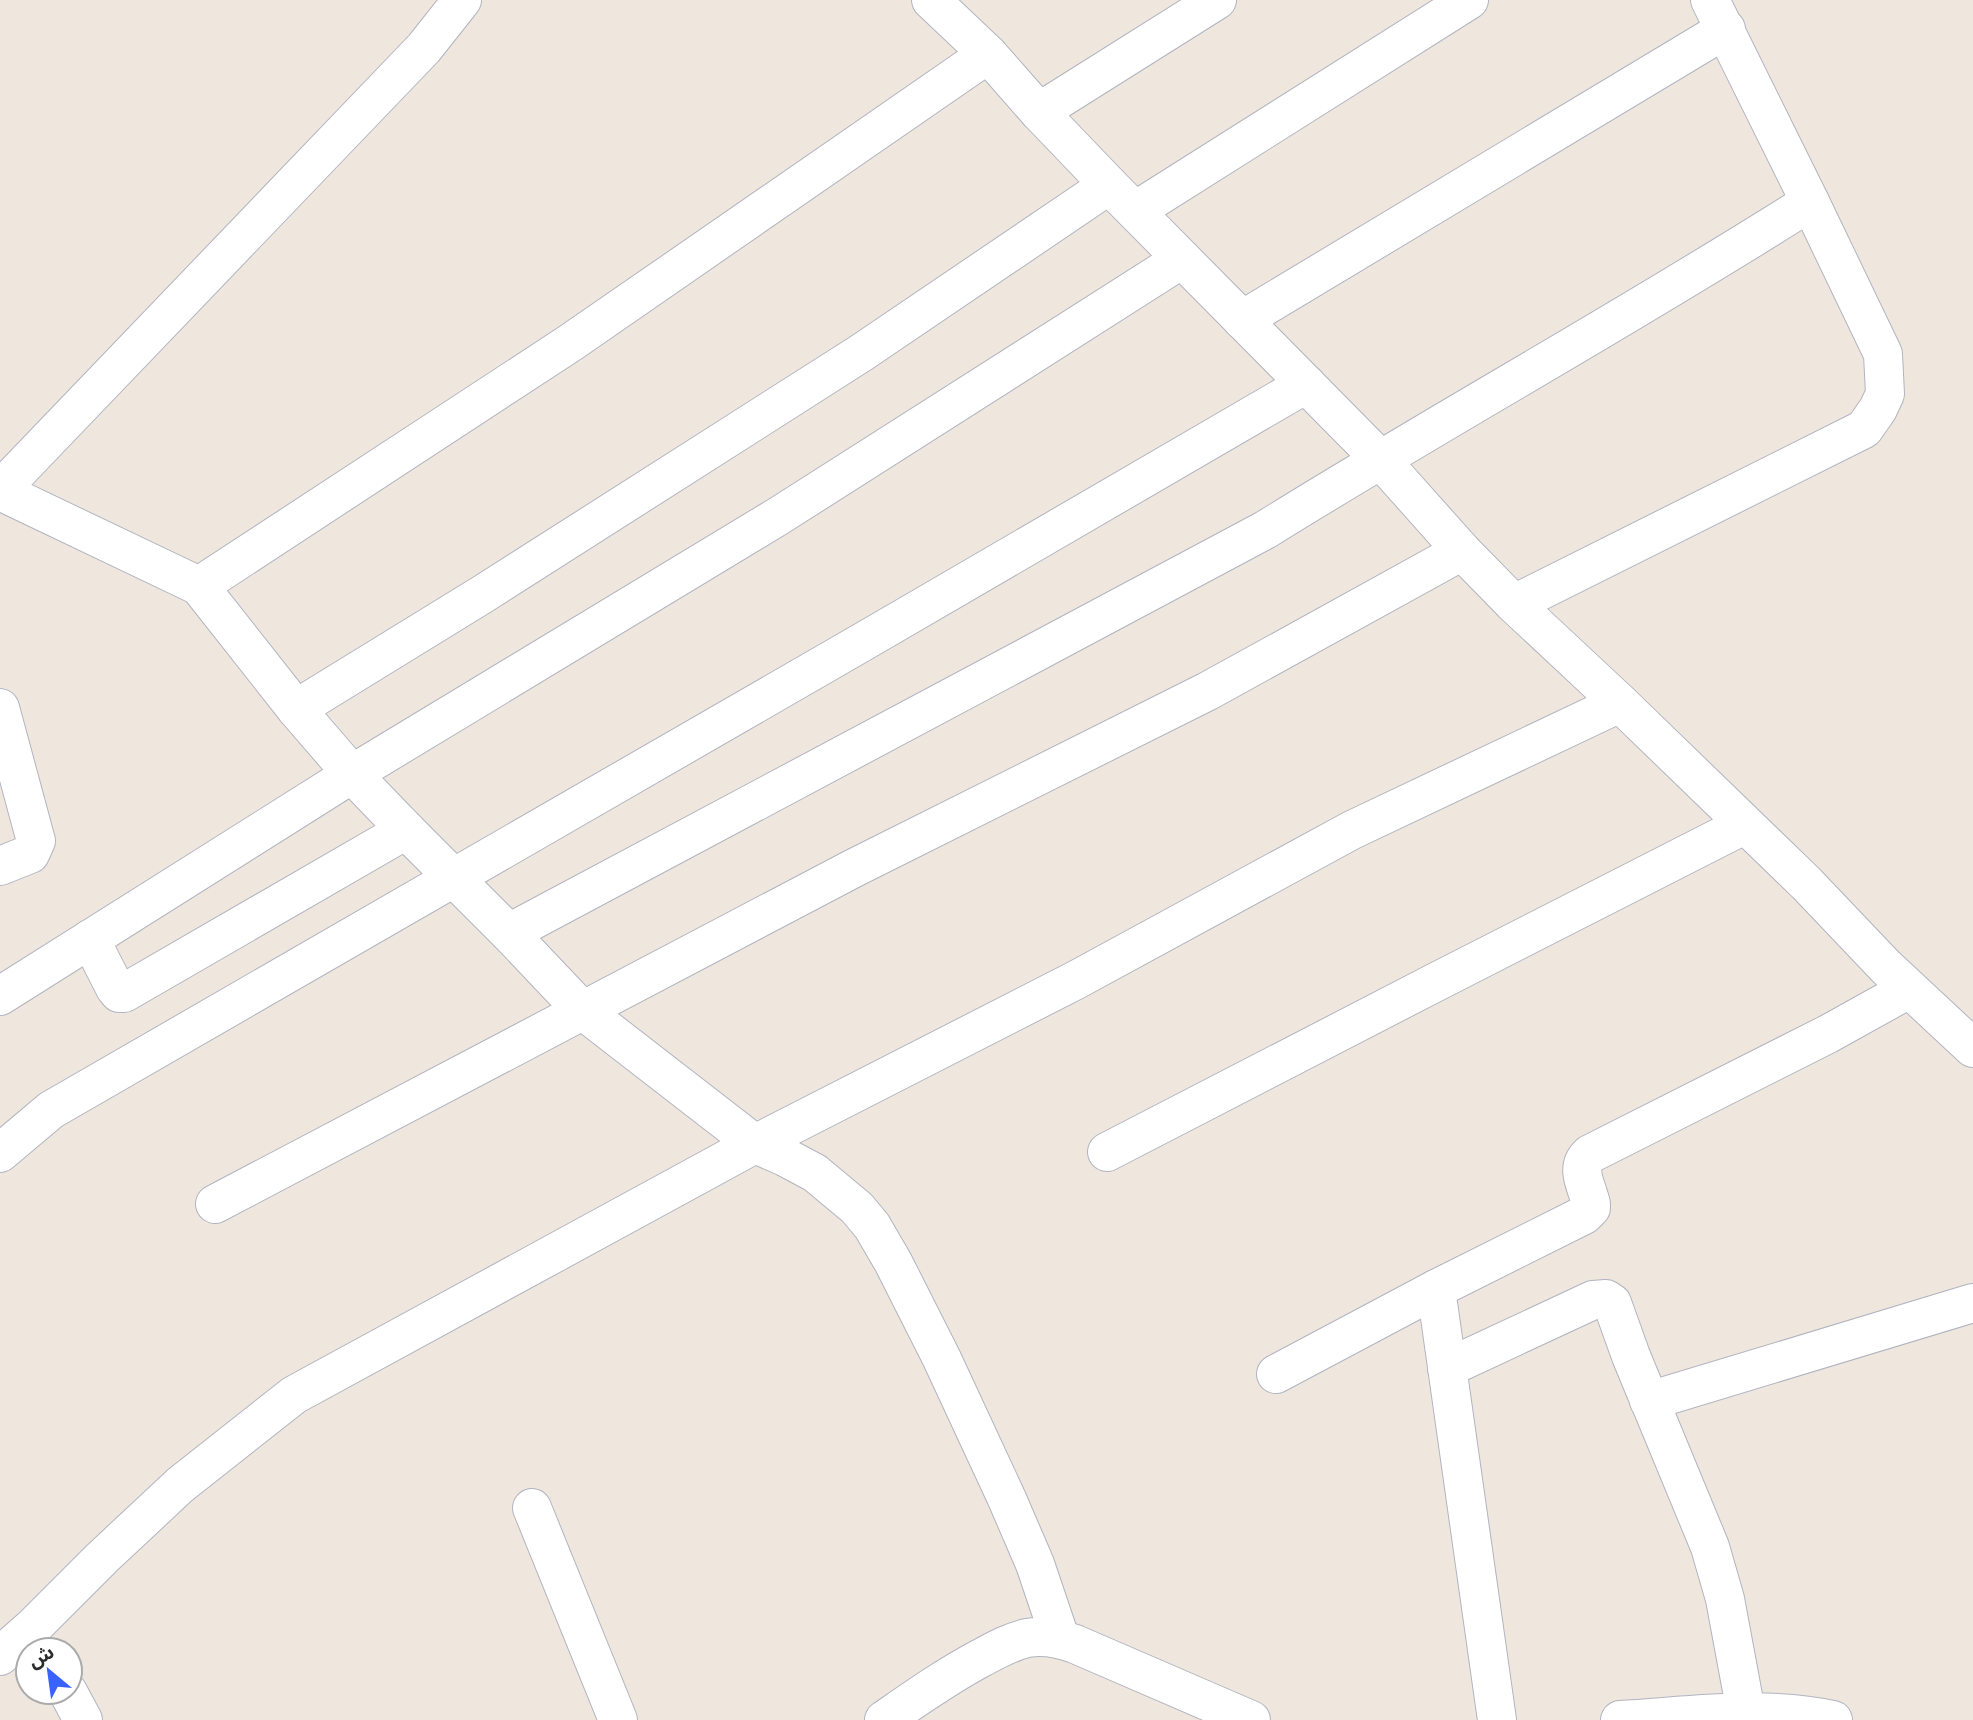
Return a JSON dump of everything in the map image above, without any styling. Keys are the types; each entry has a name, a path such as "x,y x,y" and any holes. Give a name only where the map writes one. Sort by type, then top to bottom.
{"street":[{"path":"462,0 424,48 0,491 199,586 296,709 352,774 582,1010 755,1144 815,1173 857,1208 872,1226 893,1262 925,1325 1007,1499 1035,1564 1060,1638"},
{"path":"1039,113 1217,0"},
{"path":"296,709 483,594 861,353 1122,198 1469,0"},
{"path":"941,3 1039,113 1380,459 1462,551 1514,604 1620,703 1807,884 1909,989 1973,1048"},
{"path":"1242,320 1718,15 1883,354 1885,394 1864,429 1514,604"},
{"path":"199,586 570,343 988,54"},
{"path":"509,933 1265,530 1380,459 1713,264 1810,202"},
{"path":"0,996 352,774 777,517 1182,259"},
{"path":"0,1153 51,1110 1306,384"},
{"path":"215,1204 854,868 1208,691 1462,551"},
{"path":"42,1636 102,1558 180,1485 294,1395 755,1144 1076,980 1352,830 1620,703"},
{"path":"0,708 13,801 36,841 30,854 0,866"},
{"path":"1107,1152 1744,825"},
{"path":"90,939 115,988 119,993 124,993 405,830"},
{"path":"1276,1374 1588,1212 1591,1203 1581,1169 1585,1158 1590,1154 1828,1034 1909,989"},
{"path":"1436,1289 1497,1720"},
{"path":"1447,1368 1593,1300 1606,1299 1612,1303 1649,1401 1710,1547 1725,1600 1746,1712"},
{"path":"1649,1401 1973,1303"},
{"path":"532,1508 618,1720"},
{"path":"884,1720 956,1671 1008,1643 1043,1637 1060,1638 1251,1720"},
{"path":"1620,1720 1746,1712 1807,1714 1833,1720"}]}
